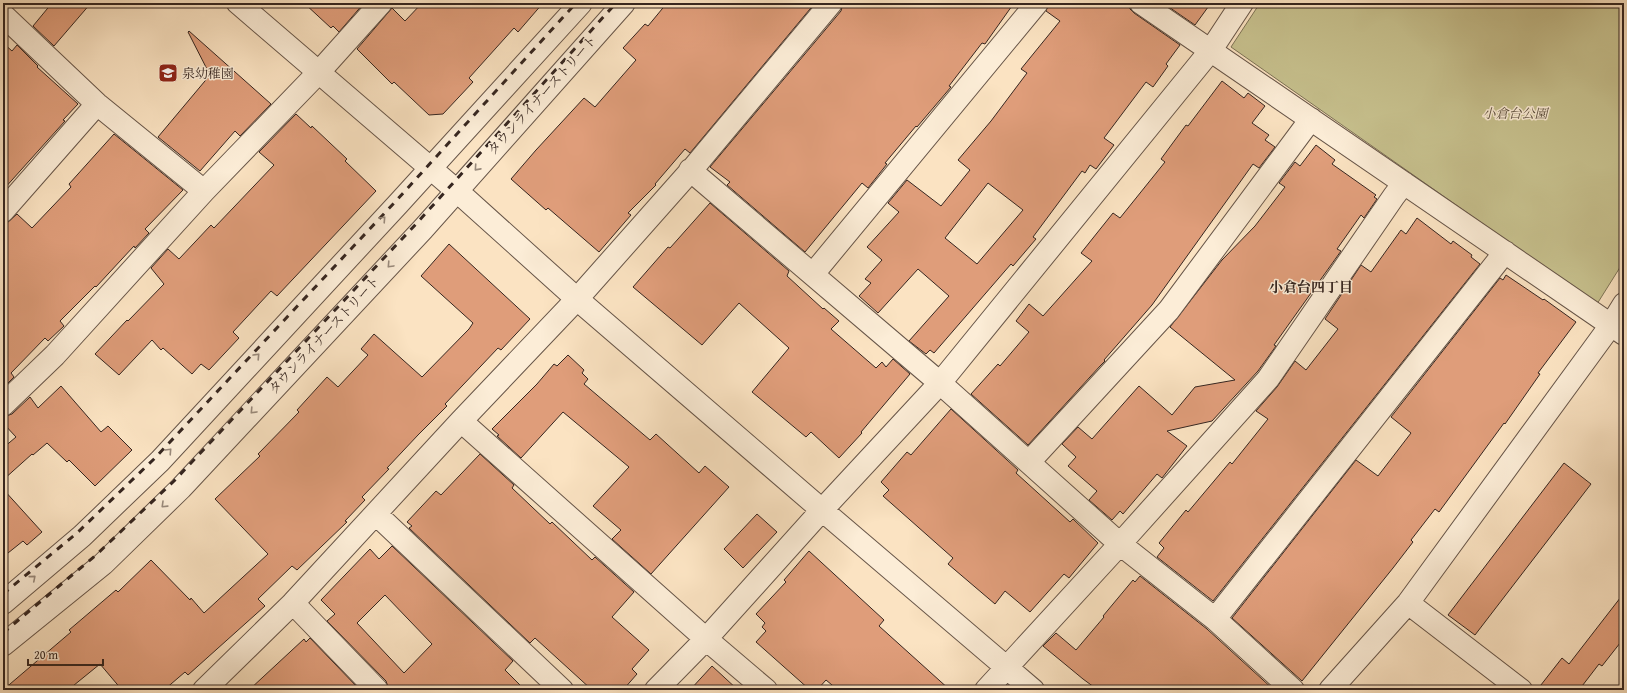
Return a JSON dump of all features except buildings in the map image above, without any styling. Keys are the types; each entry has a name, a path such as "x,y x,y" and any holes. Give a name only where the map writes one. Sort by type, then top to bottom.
{"street":[{"path":"14,3 3,16 97,104 204,191"},
{"path":"238,3 457,191 577,298 822,510 1033,690"},
{"path":"3,404 56,355 204,191 319,72 381,3"},
{"path":"3,603 82,536 160,461 581,3"},
{"name":"タウンライナーストリート","path":"3,645 103,564 181,488 457,191 624,3"},
{"path":"204,690 293,603 577,298 690,170 831,3"},
{"path":"814,274 1037,3"},
{"path":"1140,3 1211,50 1618,330"},
{"path":"656,690 706,639 822,510 940,383 1211,50 1242,3"},
{"path":"3,211 97,104"},
{"path":"1029,462 1168,310 1311,119"},
{"path":"690,170 814,274 940,383 1120,544 1216,619 1293,690"},
{"path":"986,690 1268,379 1404,183"},
{"path":"1216,619 1505,252"},
{"path":"1330,690 1408,603 1618,330 1624,304"},
{"path":"461,422 706,639 766,690"},
{"path":"376,514 562,690"},
{"path":"293,603 377,690"},
{"path":"1408,603 1521,690"}],"green space":[{"name":"小倉台公園","path":"1260,3 1624,3 1624,261 1597,304 1231,47"}],"railway":[{"path":"3,594 77,533 154,459 395,202 576,3"},
{"path":"3,633 96,555 174,481 416,224 616,3"}],"place":[{"name":"泉幼稚園","path":"168,73"}],"district":[{"name":"小倉台四丁目","path":"1311,287"}]}
